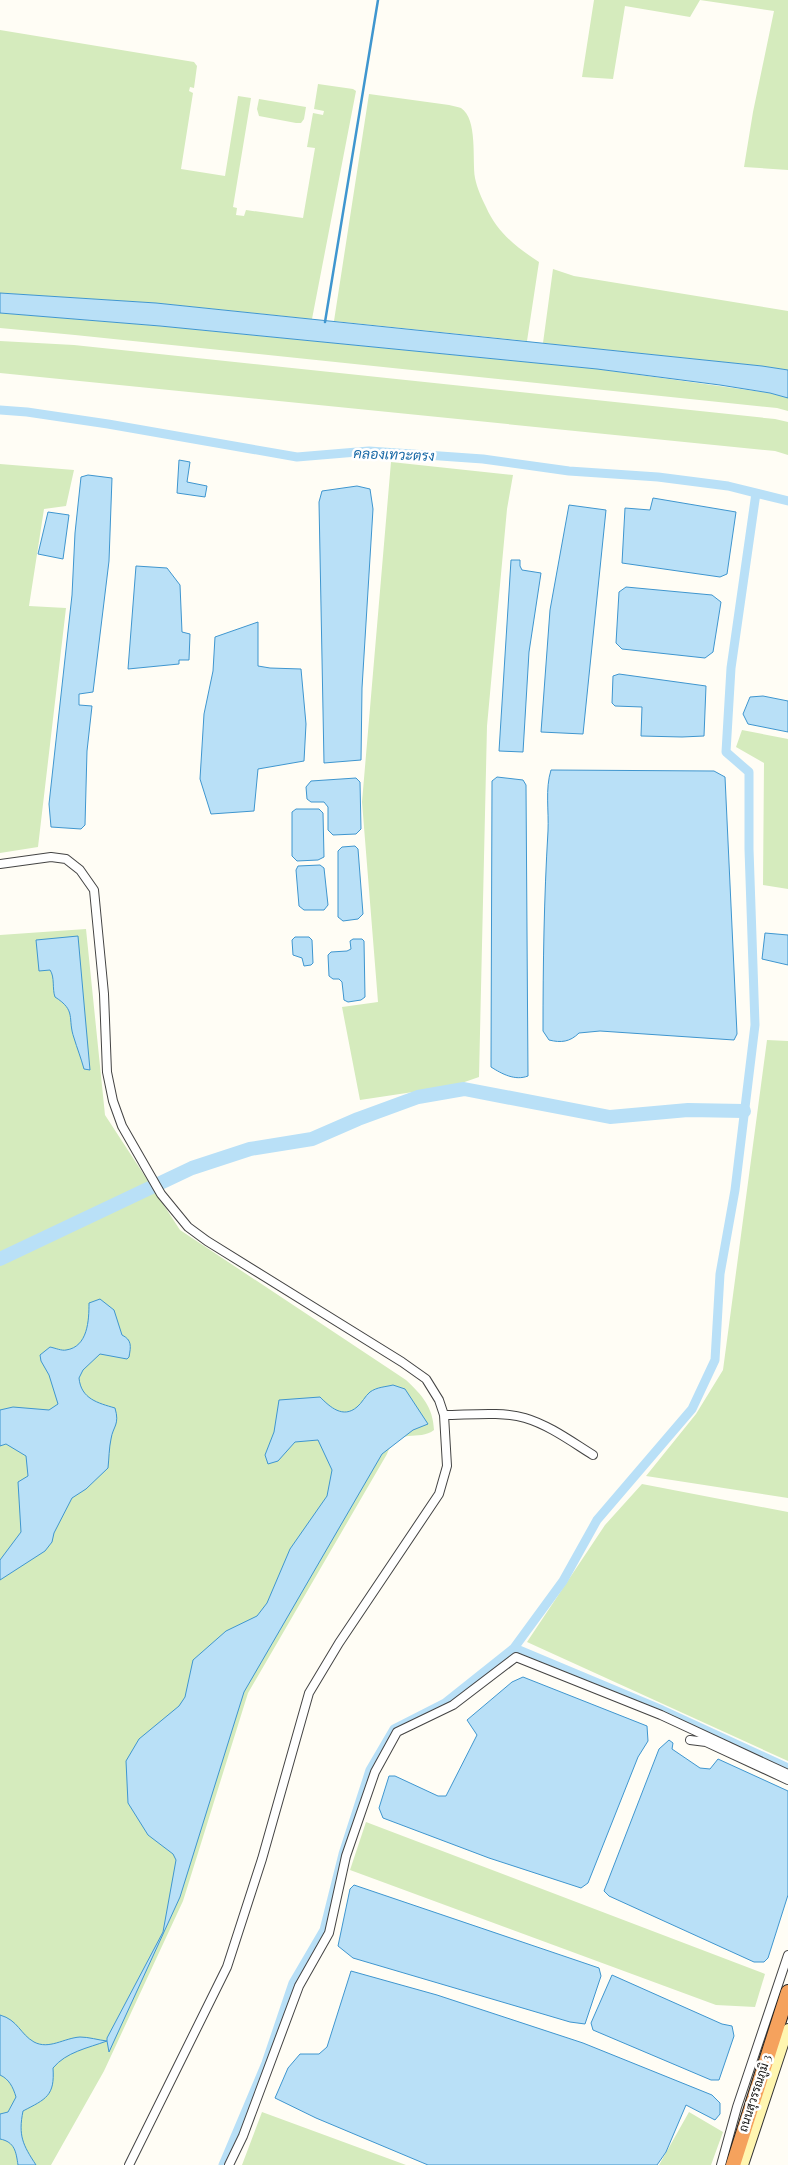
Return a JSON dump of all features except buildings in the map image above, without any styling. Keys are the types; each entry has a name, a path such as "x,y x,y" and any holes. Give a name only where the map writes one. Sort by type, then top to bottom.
{"highway":[{"path":"733,2165 788,1992"}],"main road":[{"name":"ถนนสุวรรณภูมิ 3","path":"743,2165 788,2029"}],"street":[{"path":"0,864 51,857 66,859 80,870 94,890 104,994 107,1072 113,1101 122,1126 161,1194 188,1227 426,1379 439,1400 444,1416 447,1466 438,1494 339,1642 309,1693 262,1859 226,1967 130,2165"},
{"path":"444,1416 507,1416 526,1418 554,1431 593,1455"},
{"path":"229,2165 243,2136 299,1986 329,1934 346,1856 352,1838 375,1772 397,1732 453,1705 516,1657 661,1715 788,1774"},
{"path":"690,1740 706,1742 788,1780"},
{"path":"721,2165 737,2107 788,1955"}],"green space":[{"path":"594,0 700,0 690,17 625,6 613,79 582,77"},
{"path":"700,0 788,0 788,170 744,167 753,112 774,11"},
{"path":"0,30 194,62 197,66 194,88 190,87 189,91 193,93 181,169 225,176 238,96 251,98 233,207 237,208 236,215 244,216 246,210 303,218 315,148 307,147 313,113 323,115 324,111 314,109 318,84 356,91 312,319 156,303 0,293"},
{"path":"369,94 449,105 461,108 466,113 472,130 475,178 484,204 496,224 515,245 539,262 527,341 334,321"},
{"path":"259,99 306,107 304,119 301,123 296,123 259,116 257,109"},
{"path":"553,269 574,276 788,311 788,370 543,343"},
{"path":"0,313 160,326 597,369 770,393 788,398 788,411 777,408 0,328"},
{"path":"0,341 74,345 775,419 788,422 788,455 775,451 0,373"},
{"path":"391,462 513,475 507,509 487,726 479,1077 453,1086 360,1100 342,1007 378,1002 362,802"},
{"path":"0,464 74,470 66,506 44,509 29,606 66,608 38,847 0,853"},
{"path":"742,730 788,739 788,889 763,885 764,763 736,747"},
{"path":"86,929 105,1115 180,1230 406,1380 426,1402 434,1430 422,1435 402,1437 391,1445 248,1693 183,1901 104,2071 51,2165 0,2165 0,935"},
{"path":"767,1040 788,1041 788,1498 646,1476 696,1414 723,1370"},
{"path":"642,1484 788,1512 788,1761 527,1642 605,1525"},
{"path":"366,1822 765,1974 755,2007 716,2005 350,1870"},
{"path":"262,2112 406,2165 242,2165"},
{"path":"689,2112 723,2132 711,2165 659,2165"}],"water":[{"path":"0,293 156,303 762,366 788,370 788,398 770,393 720,385 597,369 160,326 0,313"},
{"path":"179,460 190,462 187,482 207,486 205,497 177,493"},
{"path":"88,475 112,478 109,561 93,692 79,694 79,705 92,706 87,751 85,825 81,829 51,827 49,804 72,595 75,533 81,477"},
{"path":"357,486 370,489 373,509 362,688 361,760 324,763 319,502 322,491"},
{"path":"653,498 736,512 727,574 720,577 622,563 625,508 650,510"},
{"path":"569,505 606,510 583,734 541,732 550,610"},
{"path":"48,512 69,515 63,559 38,554"},
{"path":"511,560 520,560 522,570 541,573 529,652 523,752 499,751"},
{"path":"136,566 167,568 180,585 182,632 190,634 189,660 179,660 179,664 128,669"},
{"path":"626,587 712,595 721,602 713,652 705,658 622,649 616,643 619,592"},
{"path":"258,622 258,666 301,669 306,724 304,761 258,769 254,811 211,814 200,779 204,714 213,671 215,637"},
{"path":"619,674 706,686 704,736 641,736 642,707 615,706 612,703 613,676"},
{"path":"763,696 788,701 788,732 748,724 743,714 750,697"},
{"path":"551,770 714,771 725,777 737,1034 734,1040 600,1031 579,1033 565,1041 549,1040 543,1031 543,981 548,792"},
{"path":"497,777 523,780 526,785 528,1076 518,1078 509,1076 491,1067 492,781"},
{"path":"356,778 360,782 361,829 356,834 333,835 328,830 328,807 324,802 311,802 307,799 306,787 311,781"},
{"path":"296,809 319,809 323,813 324,857 318,860 297,861 292,856 292,812"},
{"path":"355,846 358,849 363,914 358,919 343,921 338,917 338,851 342,847"},
{"path":"320,865 324,868 328,905 324,910 304,910 299,906 296,870 298,866"},
{"path":"765,933 788,935 788,965 762,959"},
{"path":"78,936 90,1070 84,1069 72,1031 69,1011 55,997 52,973 50,970 39,971 36,940"},
{"path":"295,937 309,937 312,940 313,963 311,965 304,966 302,958 293,955 292,940"},
{"path":"362,939 364,941 365,997 361,1000 348,1002 344,1000 342,982 329,976 328,955 331,952 351,949 350,941"},
{"path":"100,1299 114,1310 122,1335 128,1339 130,1347 127,1359 100,1354 83,1370 79,1378 83,1391 91,1399 115,1408 116,1422 110,1442 108,1468 86,1489 72,1498 54,1533 52,1542 45,1551 0,1580 0,1560 21,1532 18,1482 28,1476 26,1456 6,1444 0,1446 0,1410 13,1407 49,1410 58,1404 49,1375 41,1361 40,1355 50,1347 64,1350 79,1344 88,1325 89,1303"},
{"path":"393,1385 405,1389 428,1424 413,1430 382,1454 244,1692 180,1897 109,2052 107,2041 163,1932 176,1860 173,1854 148,1835 128,1803 126,1761 139,1739 179,1706 185,1697 193,1660 226,1631 257,1616 267,1603 290,1549 327,1496 332,1470 318,1440 295,1442 278,1461 268,1464 265,1455 274,1432 279,1400 320,1397 332,1408 347,1412 357,1407 375,1389"},
{"path":"523,1677 647,1726 648,1741 638,1757 588,1883 581,1888 489,1858 383,1818 379,1808 389,1776 395,1776 438,1796 446,1796 477,1735 467,1720 512,1682"},
{"path":"669,1740 673,1743 672,1749 700,1768 710,1769 718,1759 788,1791 788,1895 768,1958 764,1962 754,1962 609,1896 604,1891 659,1749"},
{"path":"354,1885 599,1968 601,1976 585,2024 570,2022 353,1958 338,1946 350,1889"},
{"path":"351,1971 437,1995 583,2043 712,2095 720,2103 720,2114 715,2120 686,2105 666,2152 657,2165 428,2165 316,2118 275,2098 288,2068 300,2054 319,2054 327,2047"},
{"path":"612,1975 722,2024 732,2026 734,2036 719,2080 711,2080 593,2030 591,2023"},
{"path":"0,2015 11,2020 29,2039 40,2044 51,2044 80,2037 107,2041 71,2054 53,2068 52,2085 47,2096 23,2111 21,2134 28,2152 36,2165 18,2165 12,2145 0,2139 0,2114 8,2112 16,2097 10,2084 0,2075"}],"waterway":[{"path":"325,322 378,0"},
{"name":"คลองเทวะตรง","path":"0,410 108,424 297,457 369,451 483,459 569,471 658,477 728,486 788,501"},
{"path":"223,2165 266,2063 293,1983 324,1930 343,1854 370,1770 394,1729 445,1703 514,1648 563,1581 597,1520 692,1409 715,1360 720,1274 735,1190 755,1025 749,849 749,772 726,752 731,668 756,493"},
{"path":"0,1259 192,1168 250,1149 312,1139 358,1119 418,1097 464,1089 610,1117 688,1110 744,1111"},
{"path":"514,1648 662,1710 788,1768"}]}
